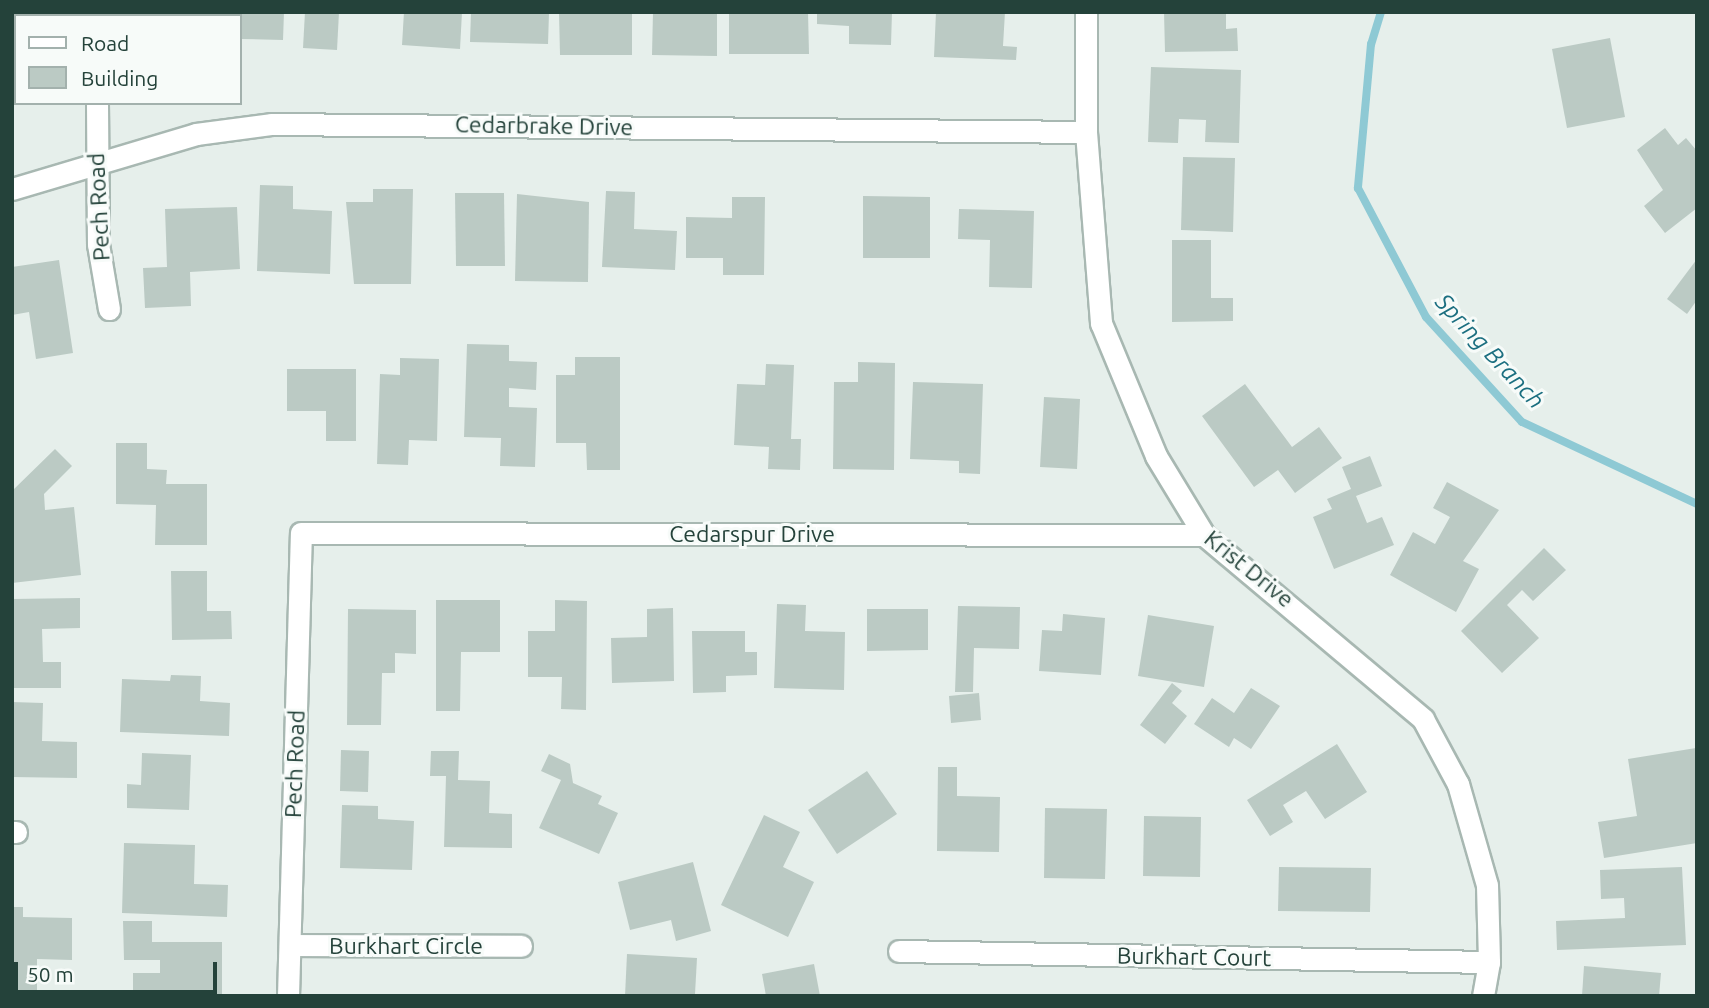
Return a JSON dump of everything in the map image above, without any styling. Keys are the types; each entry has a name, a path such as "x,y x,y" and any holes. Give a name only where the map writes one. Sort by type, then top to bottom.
{"street":[{"name":"Krist Drive","path":"1086,12 1086,132 1101,323 1156,456 1203,535 1423,719 1458,784 1487,885 1489,962 1483,996"},
{"name":"Pech Road","path":"97,105 98,244 109,309"},
{"name":"Cedarbrake Drive","path":"12,190 96,168 196,134 272,124 1086,132"},
{"name":"Pech Road","path":"288,996 301,533"},
{"name":"Cedarspur Drive","path":"301,533 1203,535"},
{"name":"Burkhart Circle","path":"290,946 521,946"},
{"name":"Burkhart Court","path":"899,951 1489,962"}],"building":[{"path":"284,12 283,40 242,39 241,14"},
{"path":"305,12 339,12 337,50 303,48"},
{"path":"404,12 462,12 460,49 402,45"},
{"path":"471,12 549,12 548,44 470,42"},
{"path":"559,12 632,12 632,55 560,55"},
{"path":"653,12 717,12 717,56 652,55"},
{"path":"729,12 808,12 809,54 729,54"},
{"path":"817,12 892,12 891,45 849,44 849,26 817,24"},
{"path":"936,12 1005,12 1003,46 1017,47 1016,60 934,57"},
{"path":"1164,12 1226,12 1226,29 1237,28 1238,51 1165,52"},
{"path":"12,15 14,15 14,97"},
{"path":"1610,38 1625,117 1567,128 1552,49"},
{"path":"1151,67 1241,70 1239,143 1205,142 1206,120 1179,119 1178,143 1148,142"},
{"path":"1665,128 1678,145 1686,138 1697,151 1697,208 1665,233 1644,206 1663,190 1637,150"},
{"path":"1183,157 1235,158 1233,232 1181,230"},
{"path":"260,185 293,186 293,209 332,211 330,274 257,271"},
{"path":"373,189 413,189 411,284 354,284 346,202 373,202"},
{"path":"606,191 635,192 634,229 677,231 675,270 602,267"},
{"path":"455,193 504,193 505,266 456,266"},
{"path":"517,194 589,202 588,282 515,281"},
{"path":"863,196 930,197 930,258 863,258"},
{"path":"732,197 765,197 764,275 723,275 723,258 686,258 686,217 732,218"},
{"path":"237,207 240,269 190,272 191,306 145,308 143,268 167,267 165,209"},
{"path":"959,209 1034,211 1032,288 989,287 990,240 958,239"},
{"path":"1172,240 1211,240 1211,298 1233,298 1233,321 1172,322"},
{"path":"1697,259 1697,300 1687,314 1667,299"},
{"path":"59,260 73,353 36,359 29,312 12,315 12,267"},
{"path":"467,344 509,345 509,361 537,362 536,390 509,388 509,407 537,408 535,467 500,466 501,438 464,437"},
{"path":"575,357 620,357 620,470 587,470 586,443 556,443 556,375 575,375"},
{"path":"400,358 439,359 437,441 409,440 408,465 377,464 380,374 400,375"},
{"path":"858,362 895,363 894,470 833,469 834,382 858,382"},
{"path":"766,364 794,365 791,439 801,439 800,470 768,469 769,447 734,445 737,384 765,385"},
{"path":"287,369 356,369 356,441 326,441 326,411 287,411"},
{"path":"913,382 983,384 980,474 959,473 959,461 910,459"},
{"path":"1245,384 1292,447 1319,427 1342,458 1295,493 1278,470 1254,487 1202,416"},
{"path":"1044,397 1080,399 1077,469 1040,467"},
{"path":"116,443 147,443 147,469 167,470 166,484 207,484 207,545 155,545 156,505 116,504"},
{"path":"55,449 72,466 44,494 45,510 74,507 81,575 12,583 12,491"},
{"path":"1370,456 1382,486 1356,496 1367,523 1382,517 1394,545 1334,569 1313,517 1332,509 1327,499 1351,489 1342,467"},
{"path":"1447,482 1499,510 1463,561 1479,569 1456,612 1390,575 1413,532 1435,544 1450,517 1433,508"},
{"path":"1544,548 1566,570 1533,601 1522,590 1507,605 1539,638 1502,673 1461,631"},
{"path":"171,571 207,571 207,611 231,611 232,639 172,640"},
{"path":"80,598 80,628 42,629 43,662 61,662 61,688 12,688 12,599"},
{"path":"436,600 500,600 500,652 461,652 460,711 436,711"},
{"path":"555,600 587,601 586,710 561,709 562,677 528,677 528,631 555,631"},
{"path":"777,604 806,605 805,631 845,632 844,690 774,688"},
{"path":"958,606 1020,607 1019,649 974,648 973,692 955,692"},
{"path":"673,608 674,681 612,683 611,638 647,637 647,609"},
{"path":"348,609 416,610 416,654 395,653 395,673 382,673 381,725 347,725"},
{"path":"867,609 928,609 928,650 867,651"},
{"path":"1063,614 1105,618 1101,675 1039,671 1042,630 1062,631"},
{"path":"1148,615 1214,626 1204,687 1138,676"},
{"path":"692,631 745,631 745,652 757,652 757,675 726,676 726,692 693,693"},
{"path":"171,675 201,676 200,701 230,703 229,736 120,732 122,679 170,681"},
{"path":"1172,683 1182,691 1172,703 1187,716 1165,744 1140,725"},
{"path":"1251,688 1280,706 1251,749 1234,738 1229,747 1194,724 1212,698 1234,713"},
{"path":"979,693 981,720 951,723 949,696"},
{"path":"12,702 43,703 42,741 77,742 77,778 12,777"},
{"path":"1337,744 1367,792 1325,819 1306,791 1283,805 1293,822 1270,836 1247,800"},
{"path":"1696,748 1697,843 1604,858 1598,822 1637,816 1628,759"},
{"path":"341,750 369,751 368,792 340,791"},
{"path":"431,751 459,751 458,780 490,781 489,813 512,814 512,848 444,847 446,776 430,776"},
{"path":"142,753 191,755 189,810 127,808 127,784 141,785"},
{"path":"549,754 570,764 573,783 602,796 598,804 618,813 599,854 539,828 561,780 541,771"},
{"path":"938,767 957,767 957,796 1000,797 999,852 937,851"},
{"path":"867,771 897,814 837,854 808,810"},
{"path":"342,805 378,806 378,819 414,821 412,870 340,868"},
{"path":"1045,808 1107,809 1105,879 1044,878"},
{"path":"764,815 800,832 783,867 814,882 788,937 721,905"},
{"path":"1144,816 1201,817 1200,877 1143,876"},
{"path":"124,843 195,845 194,884 228,885 227,917 122,913"},
{"path":"693,862 711,931 676,941 671,920 630,930 618,882"},
{"path":"1279,867 1371,868 1370,912 1278,911"},
{"path":"1682,867 1686,945 1557,950 1556,921 1625,918 1624,898 1601,899 1600,870"},
{"path":"12,907 23,907 23,917 72,918 72,960 37,959 37,996 12,996"},
{"path":"123,921 152,921 152,942 222,942 222,996 133,996 133,973 160,973 160,960 124,960"},
{"path":"627,954 697,958 695,994 625,996"},
{"path":"814,964 820,996 766,996 762,974"},
{"path":"1584,966 1661,973 1659,996 1582,996"}],"waterway":[{"name":"Spring Branch","path":"1381,12 1371,44 1358,188 1426,317 1522,422 1697,504"}]}
